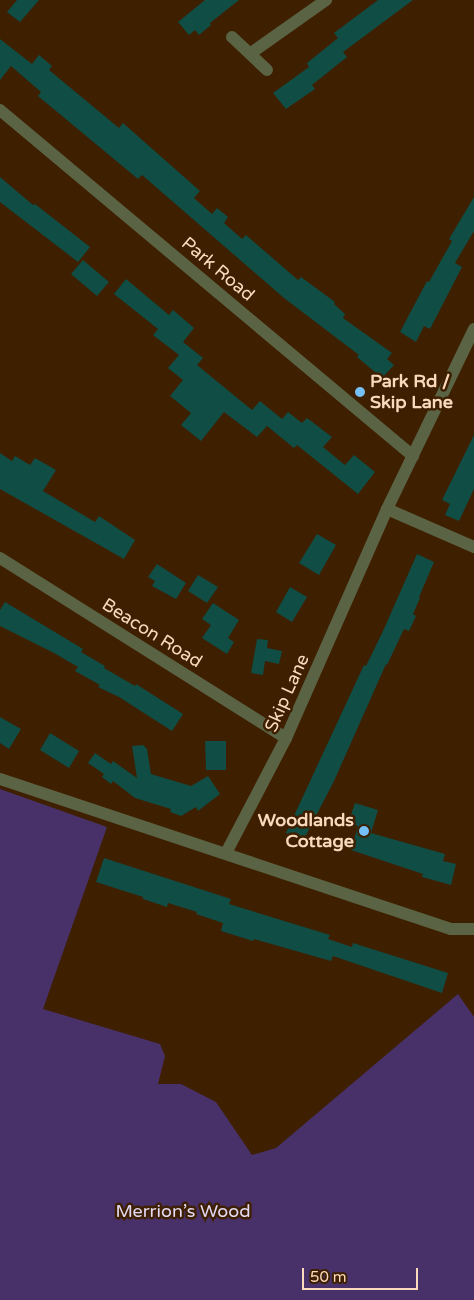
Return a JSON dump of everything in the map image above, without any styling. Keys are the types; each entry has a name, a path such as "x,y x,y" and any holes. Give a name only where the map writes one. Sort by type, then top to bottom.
{"street":[{"path":"251,53 326,0"},
{"path":"232,37 267,70"},
{"name":"Park Road","path":"0,110 413,456"},
{"name":"Skip Lane","path":"226,853 286,738 387,509 474,329"},
{"path":"387,509 474,547"},
{"name":"Beacon Road","path":"0,558 286,738"},
{"path":"0,779 451,929 474,929"}],"green space":[{"name":"Merrion’s Wood","path":"0,789 107,827 43,1009 160,1044 165,1056 158,1084 181,1084 216,1102 252,1155 276,1148 458,994 474,1017 474,1300 0,1300"}],"building":[{"path":"17,0 39,0 20,22 7,12"},
{"path":"205,0 239,0 210,23 211,25 199,35 195,30 189,35 178,22"},
{"path":"378,0 413,0 343,52 347,57 312,85 315,89 286,109 273,93 309,67 307,63 338,38 334,33"},
{"path":"0,39 32,64 39,55 52,66 49,70 119,128 123,123 200,191 194,198 212,214 217,208 228,217 224,223 242,239 246,235 298,280 301,277 335,302 334,304 345,314 343,318 392,353 387,359 394,365 382,378 357,357 359,355 284,298 142,175 138,179 38,96 41,92 11,66 0,80"},
{"path":"0,177 33,205 35,204 90,247 78,262 0,202"},
{"path":"474,197 474,231 455,263 462,267 430,329 424,326 416,342 400,332 427,281 429,282 452,241 449,239"},
{"path":"83,260 109,282 97,296 71,274"},
{"path":"126,279 169,315 173,310 194,328 183,342 203,358 197,365 252,410 260,401 282,419 288,412 302,423 307,418 332,437 323,447 345,465 354,455 375,472 358,494 297,445 294,448 267,426 257,437 224,412 201,441 181,425 191,413 170,396 183,380 168,368 179,355 153,335 158,329 114,294"},
{"path":"474,435 474,489 459,521 445,515 450,504 442,500"},
{"path":"0,453 12,461 15,456 30,465 35,458 56,470 43,491 95,522 99,516 135,540 124,559 0,489"},
{"path":"317,534 336,545 319,575 299,563"},
{"path":"417,554 434,562 413,614 416,616 409,631 404,629 386,664 334,781 303,841 286,833 364,665 366,666 383,631"},
{"path":"157,564 186,583 176,599 152,586 155,581 148,577"},
{"path":"198,575 218,587 207,603 188,591"},
{"path":"290,587 307,597 292,622 276,612"},
{"path":"5,602 83,649 81,652 105,666 104,668 135,686 136,684 183,714 172,731 119,697 98,687 100,685 75,671 78,667 0,626 0,610"},
{"path":"213,603 239,620 228,638 234,642 227,654 202,638 211,625 202,619"},
{"path":"257,639 268,640 267,648 282,651 279,664 265,661 263,675 251,673"},
{"path":"0,717 21,729 9,749 0,743"},
{"path":"50,733 79,751 69,768 40,750"},
{"path":"205,741 226,741 226,770 206,770"},
{"path":"143,745 147,749 151,774 191,786 208,776 220,794 198,811 196,807 181,816 170,812 171,809 135,798 113,781 111,784 102,777 104,774 88,763 95,753 111,764 113,761 137,778 132,746"},
{"path":"355,803 378,810 371,833 445,854 443,861 456,864 451,885 422,877 423,874 351,850 358,826 348,823"},
{"path":"104,858 231,899 229,904 330,935 328,939 352,947 353,943 448,973 442,993 333,956 331,961 221,931 223,923 196,914 197,912 168,903 167,907 96,882"}],"place":[{"name":"Park Rd / Skip Lane","path":"360,392"},
{"name":"Woodlands Cottage","path":"364,831"}]}
